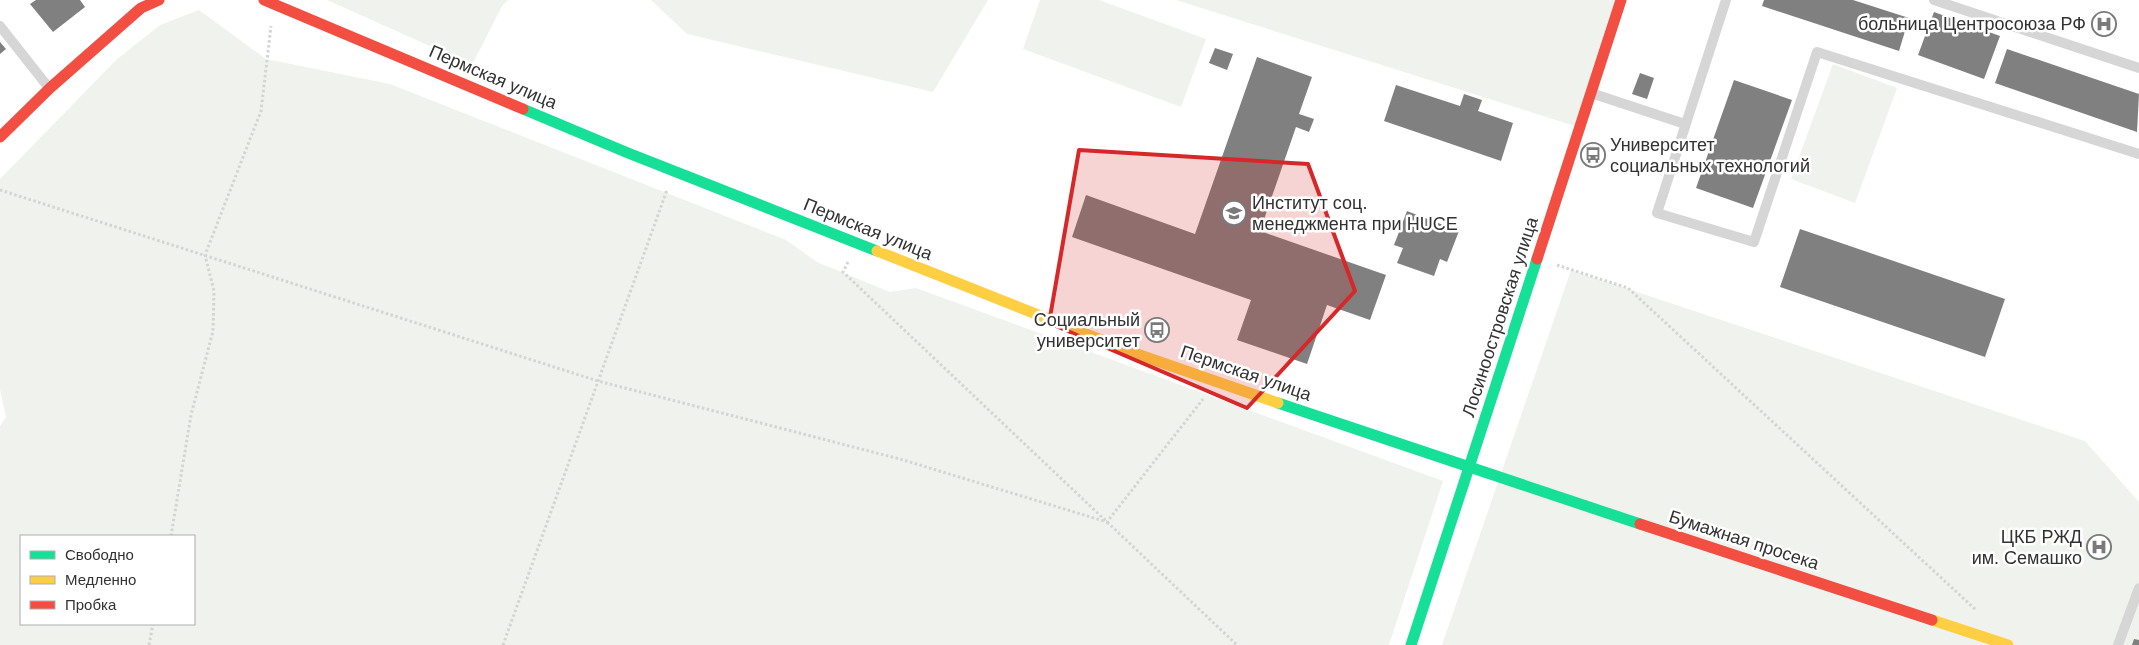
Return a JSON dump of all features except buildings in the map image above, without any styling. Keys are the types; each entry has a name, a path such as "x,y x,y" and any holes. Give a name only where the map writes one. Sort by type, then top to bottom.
{"street":[{"path":"0,137 138,4 160,0"},
{"name":"Лосиноостровская улица","path":"1411,645 1621,0"},
{"name":"Пермская улица","path":"267,1 676,172 1128,351 1468,468"},
{"name":"Бумажная просека","path":"1468,468 2008,645"}],"lane":[{"path":"1726,0 1657,213 1754,242 1817,52 2139,154"},
{"path":"1934,0 2139,68"},
{"path":"0,26 50,88"},
{"path":"1590,93 1685,124"},
{"path":"2118,645 2139,588"}],"path":[{"path":"171,535 190,415 213,331 214,292 205,255 261,112 272,21 267,1"},
{"path":"503,645 676,172"},
{"path":"0,190 598,381 900,459 1107,522"},
{"path":"856,243 843,272 1237,645"},
{"path":"1538,258 1628,288 1980,614"},
{"path":"1107,522 1217,382"},
{"path":"149,645 153,625"}],"highlighted area":[{"path":"1079,150 1308,164 1355,291 1247,408 1049,323"}],"shaded area":[{"path":"327,0 508,0 502,6 472,65"},
{"path":"651,0 988,0 933,92 687,34"},
{"path":"1040,0 1099,0 1206,39 1181,107 1023,49"},
{"path":"1176,0 1616,0 1575,126"},
{"path":"199,10 266,59 390,84 786,240 817,262 890,292 916,288 1443,481 1389,645 0,645 0,426 6,417 0,390 0,179 116,60 160,25"},
{"path":"1833,64 1897,88 1855,203 1791,179"},
{"path":"1571,270 2085,441 2139,502 2139,645 1442,645"}],"traffic: fast":[{"path":"523,109 628,153 877,251"},
{"path":"1411,645 1537,259"},
{"path":"1278,403 1640,524"}],"traffic: slow":[{"path":"877,251 1137,354 1278,403"},
{"path":"1932,620 2008,645"}],"traffic: jam":[{"path":"0,137 50,88 141,8 159,0"},
{"path":"264,0 523,109"},
{"path":"1537,259 1621,0"},
{"path":"1640,524 1932,620"}],"place":[{"name":"больница Центросоюза РФ","path":"2104,24"},
{"name":"Университет социальных технологий","path":"1593,155"},
{"name":"Институт соц. менеджмента при HUCE","path":"1234,213"},
{"name":"Социальный университет","path":"1157,330"},
{"name":"ЦКБ РЖД им. Семашко","path":"2099,547"}]}
